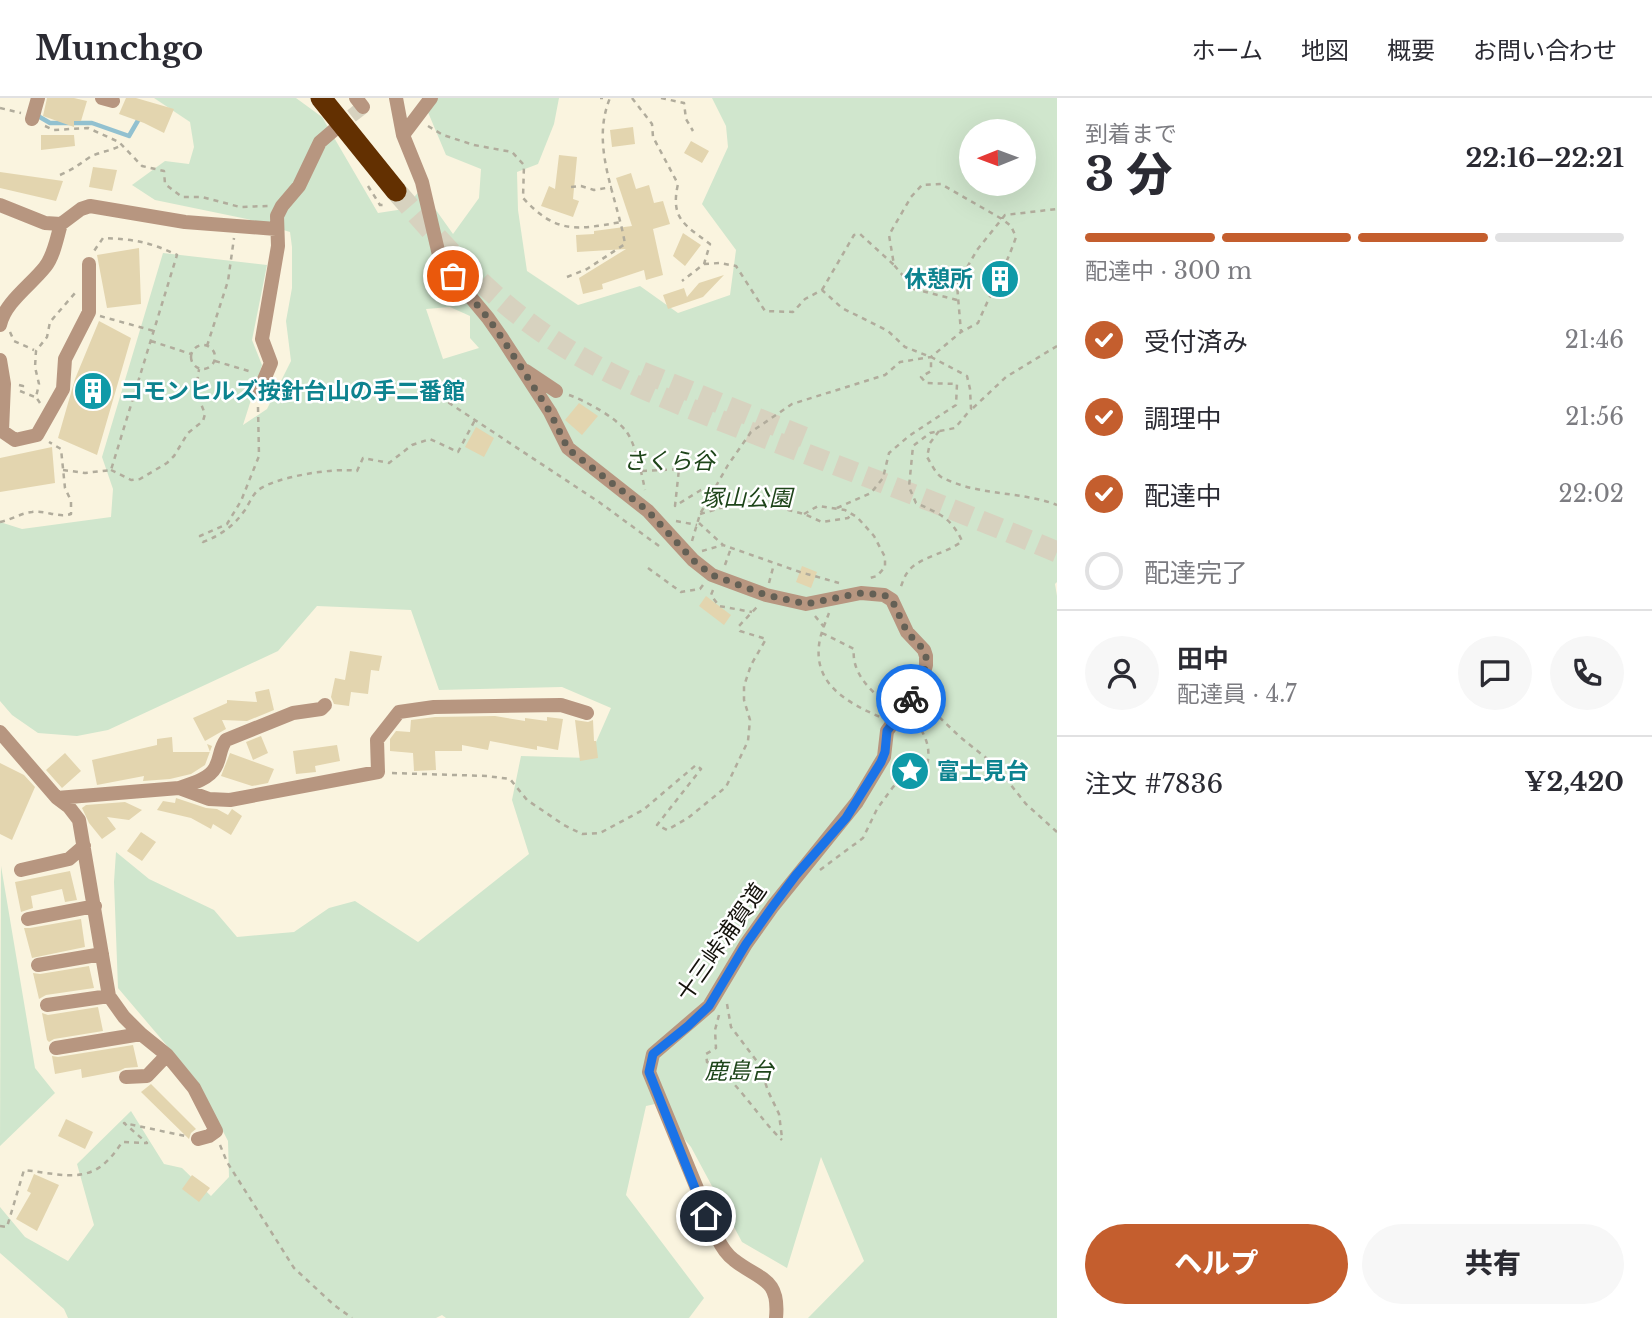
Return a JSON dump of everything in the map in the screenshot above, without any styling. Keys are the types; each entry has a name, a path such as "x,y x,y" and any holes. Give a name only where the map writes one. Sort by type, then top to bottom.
{"highway":[{"path":"321,98 400,187 331,98"}],"street":[{"path":"32,118 38,98"},
{"path":"396,98 403,135 422,182 439,255 488,318 550,412 568,449 648,511 718,573 766,595 806,604 861,593 884,595 892,600 907,632 924,650 926,656 920,686"},
{"path":"403,135 431,98"},
{"path":"258,394 271,363 262,339 278,246 277,216 299,186 320,142 334,130"},
{"path":"0,205 45,223 61,224"},
{"path":"2,321 16,298 48,264 61,224 81,209 90,206 184,222 235,228 276,229"},
{"path":"0,360 3,379 2,431 15,440 37,435 63,389 65,359 89,312 89,269"},
{"path":"519,366 556,391"},
{"name":"十三峠浦賀道","path":"776,1318 776,1298 769,1282 731,1258 720,1245 706,1216 649,1072 653,1054 698,1017 721,988 746,944 773,906 857,802 881,762 886,729 920,686"},
{"path":"57,798 179,788 200,780 215,769 220,747 226,740 293,713 320,709 325,705"},
{"path":"179,788 209,799 230,800 378,772 377,740 399,712 434,707 561,705 587,713"},
{"path":"0,732 79,820 109,996 141,1034 167,1055 194,1088 216,1130 205,1142"},
{"path":"21,870 69,859 84,846"},
{"path":"28,919 95,906"},
{"path":"38,965 102,954"},
{"path":"47,1005 109,996"},
{"path":"56,1048 141,1034"},
{"path":"126,1077 147,1076 167,1055"}],"path":[{"path":"567,277 587,269 625,244 602,150 603,115 610,98"},
{"path":"632,98 652,124 653,137 678,184 674,204 684,224 710,244 704,264"},
{"path":"661,98 684,103 686,119 693,131"},
{"path":"416,119 443,135 474,145 512,152 524,165 523,198 538,215 562,228 621,222"},
{"path":"88,128 122,145 142,166 164,171 165,184 181,197 202,197 240,207 282,206"},
{"path":"60,175 77,168 91,156 109,152 122,145"},
{"path":"694,552 700,514 751,432 792,404 885,375 900,362 932,357 961,332 978,323 1007,264 1016,237 1011,226 1002,219 941,184 922,185 911,197 889,235 894,265"},
{"path":"570,187 581,186 594,190 612,187"},
{"path":"961,332 957,285 976,250 1006,215 1057,209"},
{"path":"207,346 228,281 235,228"},
{"path":"682,281 704,264 720,262 736,267 765,311 793,312 805,299 822,290 854,235 860,234 894,265 914,289 958,300"},
{"path":"36,397 39,384 35,367 36,351 47,337 50,322 89,269 93,252 103,238 152,243 177,255 111,470"},
{"path":"822,290 842,307 888,331 905,347 932,357 967,376 971,409"},
{"path":"89,312 154,331"},
{"path":"2,321 14,341 36,351"},
{"path":"152,341 191,354"},
{"path":"207,346 214,351 215,361 211,368 200,369 193,365 191,354 196,347 207,346"},
{"path":"894,605 907,572 932,556 951,550 962,541 955,525 916,503 909,487 914,446 930,433 955,428 979,399 1006,377 1057,346"},
{"path":"837,508 871,493 883,478 889,453 909,436 956,405 957,384 926,383 921,376 930,371 932,357"},
{"path":"215,361 265,377"},
{"path":"63,470 111,470 131,480 152,474 174,456 188,433 203,421 205,414 196,391 200,369"},
{"path":"3,379 23,386 20,391 36,397 49,414"},
{"path":"556,391 589,402 626,431 642,471 679,469 675,506 701,490 716,486"},
{"path":"258,394 259,456 241,500 227,524 200,536 203,542 219,536 236,523 258,491 301,473 310,475 345,468 357,471 363,458 390,463 412,444 430,439 458,452 475,420"},
{"path":"440,397 599,502 656,545 676,555 723,545"},
{"path":"939,431 930,443 927,457 941,477 988,492 1040,498 1057,505"},
{"path":"0,522 28,512 44,511 62,517 71,514 61,449 37,435"},
{"path":"700,514 741,502 765,504 804,514 822,522 848,518 852,514"},
{"path":"804,514 818,506 837,508 852,514 874,536 885,557 885,567 877,576"},
{"path":"698,523 723,545 861,593"},
{"path":"731,548 718,573 711,595 719,606 752,612"},
{"path":"770,580 774,564"},
{"path":"648,568 681,592 700,589 718,573"},
{"path":"378,772 510,779 527,800 582,834 600,833 643,810 696,765 701,769 657,825 667,830 688,818 726,787 748,741 750,720 744,686 751,665 766,639 740,631 739,626 766,595"},
{"path":"829,613 819,650 822,673 835,692 886,729"},
{"path":"822,633 854,649 853,660 865,685 891,708 886,729"},
{"path":"920,686 933,711 995,765 1026,804 1057,832"},
{"path":"817,872 863,838 877,809 893,787 910,771 925,772 931,757 925,735 915,721 886,729"},
{"path":"721,988 722,1007 715,1030 716,1048 706,1054 707,1062 724,1073 767,1126 782,1140 779,1114 759,1064 732,1027 728,1010"},
{"path":"0,1226 7,1227 24,1170 82,1177 111,1160 121,1142 147,1143 124,1123 220,1143 227,1162 294,1268 352,1318"}],"green space":[{"path":"154,98 296,98 322,117 378,213 404,209 421,189 453,234 479,198 481,169 446,155 422,98 559,98 554,124 538,164 517,172 518,210 527,271 578,305 640,286 678,313 730,295 736,250 702,204 728,147 726,126 712,98 1057,98 1057,1318 808,1318 864,1261 821,1157 787,1268 742,1242 691,1147 655,1104 646,1106 626,1195 704,1298 689,1318 446,1318 442,1315 436,1318 68,1318 64,1309 0,1253 0,1207 25,1237 68,1261 94,1225 77,1164 131,1111 164,1164 182,1168 211,1196 229,1177 228,1141 197,1081 118,988 114,882 116,852 149,879 214,910 237,937 294,932 329,908 355,901 418,942 529,854 512,800 521,756 589,758 611,708 562,687 439,690 411,610 317,606 278,651 108,730 77,736 38,733 12,715 0,701 0,522 22,529 111,517 113,489 102,457 163,253 267,265 252,340 262,365 243,425 267,409 291,361 286,321 292,288 290,232 247,219 155,200 132,185 165,161 189,164 194,147 190,122","holes":["450,307 470,316 470,338 479,348 443,359 426,309"]},
{"path":"1,866 35,1068 55,1093 0,1146"}],"building":[{"path":"47,98 87,101 81,121 74,121 74,127 43,116"},
{"path":"126,98 136,98 174,109 164,133 119,114"},
{"path":"633,127 635,144 612,147 610,130"},
{"path":"41,135 74,135 75,146 41,150"},
{"path":"691,141 709,151 702,163 684,153"},
{"path":"559,155 577,157 573,199 579,201 573,217 541,206 549,186 555,189"},
{"path":"93,167 117,170 112,191 89,187"},
{"path":"0,172 63,181 56,201 0,188"},
{"path":"631,173 636,189 649,185 654,203 663,201 670,224 653,229 663,275 646,280 644,270 602,284 603,289 583,294 579,278 626,249 577,252 576,235 632,226 616,178"},
{"path":"683,233 701,245 685,266 673,256"},
{"path":"139,248 141,304 107,308 97,255"},
{"name":"休憩所","path":"1000,264 1010,268 1000,293 990,289"},
{"path":"724,275 703,297 668,309 663,295 684,288 687,297 699,283"},
{"name":"コモンヒルズ按針台山の手二番館","path":"99,321 131,338 97,455 58,438 75,379"},
{"path":"579,403 598,416 582,435 565,420"},
{"path":"476,427 494,438 484,457 465,447"},
{"path":"52,447 55,483 0,492 0,458"},
{"path":"802,566 817,572 811,588 796,582"},
{"path":"706,596 731,615 724,625 699,606"},
{"path":"350,651 382,656 379,671 371,670 368,694 351,692 349,706 334,704 331,697 335,678 345,680"},
{"path":"269,689 274,710 247,721 222,720 226,729 205,741 193,718 227,703 227,700 257,702 255,692"},
{"path":"495,716 525,721 525,718 547,721 547,717 563,719 558,750 537,746 537,750 490,741 488,750 462,745 462,751 435,751 436,770 414,771 413,753 390,751 390,739 396,731 410,732 411,720"},
{"path":"575,720 593,720 598,758 580,761"},
{"path":"261,736 268,753 253,760 246,742"},
{"path":"172,737 173,752 210,752 205,765 191,774 170,779 143,781 144,776 97,785 92,760 157,745 157,739"},
{"path":"337,745 340,761 315,766 316,772 296,774 293,751"},
{"path":"65,753 81,771 62,788 46,770"},
{"path":"230,753 274,769 268,783 252,786 221,776"},
{"path":"0,763 24,775 35,787 12,840 0,834"},
{"path":"176,798 217,809 228,815 232,809 242,816 231,835 213,824 211,829 191,818 157,810 163,801 175,803"},
{"path":"125,802 142,810 129,820 107,817 116,829 102,839 89,823 82,808 86,805"},
{"path":"141,832 156,842 142,861 127,851"},
{"path":"70,871 77,900 65,902 62,889 31,896 33,908 21,912 15,882"},
{"path":"81,919 85,947 32,958 24,928"},
{"path":"89,966 94,988 46,995 39,999 33,973"},
{"path":"98,1007 103,1031 49,1042 47,1040 42,1013 48,1015"},
{"path":"133,1045 138,1067 82,1078 81,1069 55,1074 52,1056"},
{"path":"151,1084 196,1129 189,1139 141,1092"},
{"path":"66,1119 93,1132 85,1149 58,1136"},
{"path":"34,1174 59,1185 37,1231 16,1219 31,1193 27,1191"},
{"path":"192,1175 210,1188 199,1202 182,1189"}],"waterway":[{"path":"39,112 38,116 50,123 92,123 129,136 140,117"}],"tunnel":[{"path":"335,129 363,107"},
{"path":"396,191 449,250 506,305 549,337 596,366 698,412 1057,552"},
{"path":"642,372 804,437"}],"way so far":[{"path":"453,276 502,338 550,412 568,449 648,511 693,560 712,575 766,595 806,604 861,593 889,597 907,632 924,650 926,656 920,686 911,699"}],"place":[{"name":"休憩所","path":"1000,279"},
{"name":"コモンヒルズ按針台山の手二番館","path":"93,391"},
{"name":"富士見台","path":"910,771"}],"route":[{"path":"706,1216 674,1129 649,1072 650,1059 657,1049 709,1006 746,944 773,906 846,818 881,762 887,731 911,699"}],"park label":[{"name":"さくら谷","path":"669,461"},
{"name":"塚山公園","path":"746,498"},
{"name":"鹿島台","path":"739,1071"}]}
